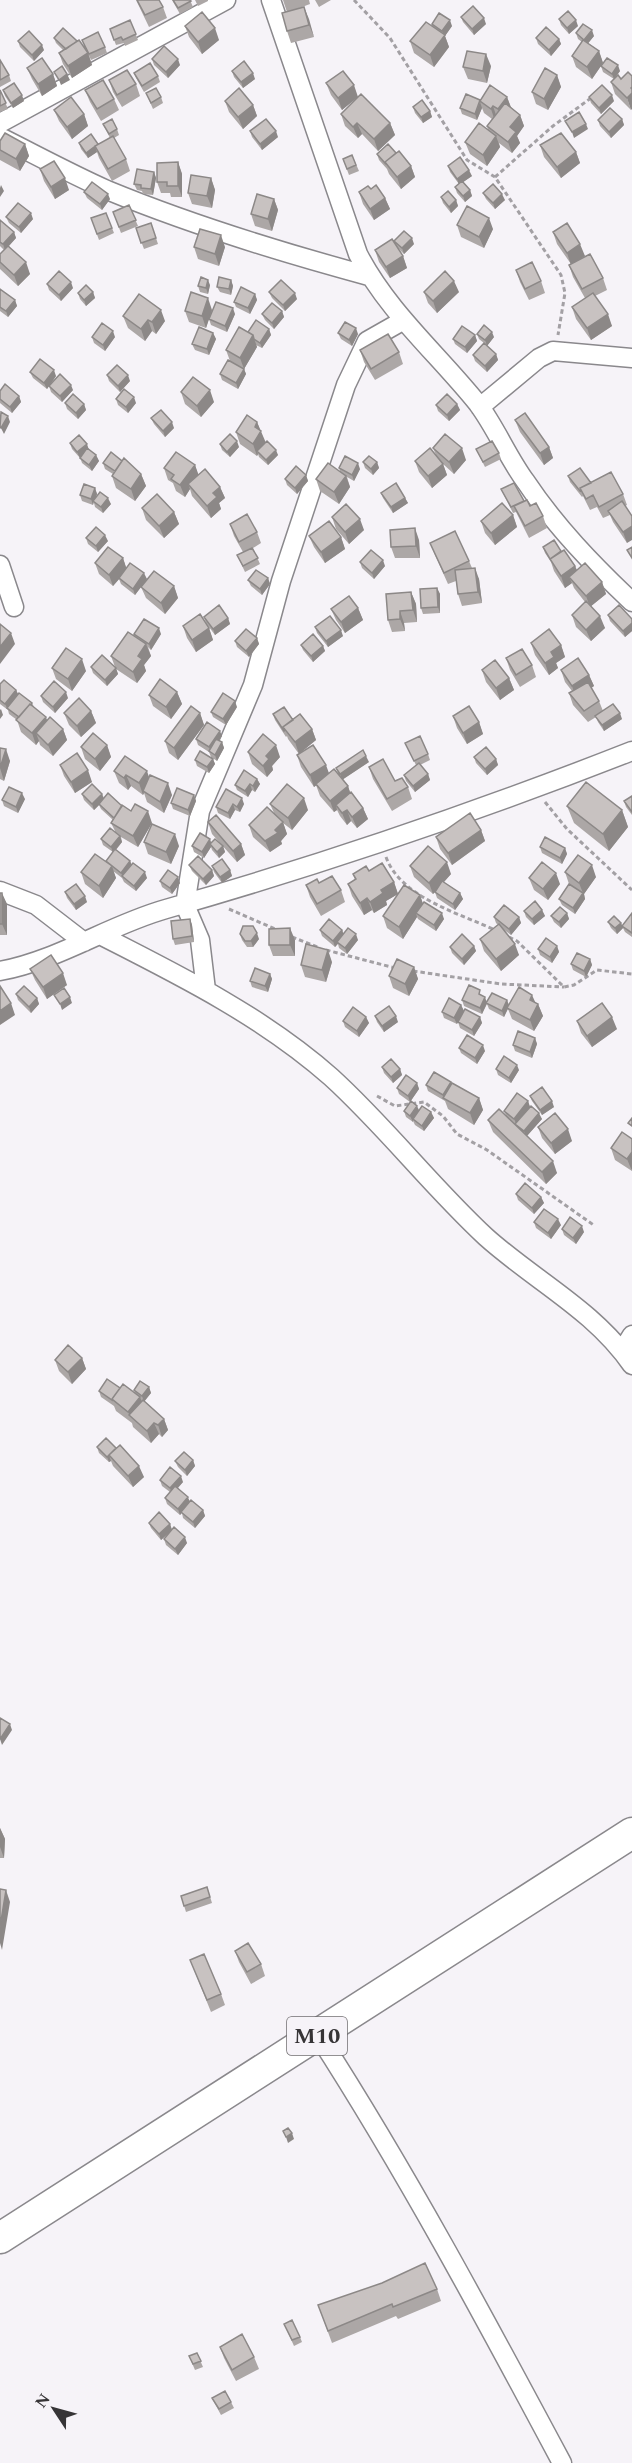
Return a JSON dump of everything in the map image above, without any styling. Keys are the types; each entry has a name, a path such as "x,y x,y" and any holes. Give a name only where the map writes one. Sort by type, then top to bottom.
{"highway":[{"name":"M10","path":"0,2238 632,1833"}],"street":[{"path":"0,123 226,0"},
{"path":"271,0 358,254 369,276 480,407 506,454 568,538 632,602"},
{"path":"0,137 86,180 168,214 302,258 369,276"},
{"path":"206,990 200,940 185,905 200,811 253,685 281,581 346,385 367,341 404,320"},
{"path":"480,407 539,358 553,351 632,358"},
{"path":"0,565 14,607"},
{"path":"0,971 40,961 136,919 380,843 632,751"},
{"path":"0,891 36,905 92,938 206,990 264,1027 328,1075 488,1238 586,1314 608,1333 627,1358"},
{"path":"627,1358 632,1335"},
{"path":"318,2035 464,2284 562,2463"}],"path":[{"path":"354,0 390,38 466,160 495,177 561,275 565,293 553,351"},
{"path":"495,177 598,91"},
{"path":"533,787 567,829 632,890"},
{"path":"380,843 387,862 415,892 497,931"},
{"path":"205,899 278,931"},
{"path":"289,935 375,965 396,968"},
{"path":"507,936 517,941 564,987"},
{"path":"407,970 501,984 564,987 574,985 597,970 632,974"},
{"path":"368,1092 395,1106 424,1102 443,1116 457,1134 487,1150 595,1226"}],"building":[{"path":"137,0 159,0 163,7 145,15"},
{"path":"173,0 190,0 191,1 178,8"},
{"path":"473,6 484,18 472,29 461,17"},
{"path":"304,7 309,25 287,31 282,13"},
{"path":"568,11 576,20 567,28 559,19"},
{"path":"202,12 215,28 198,42 185,26"},
{"path":"439,13 450,20 442,31 432,24"},
{"path":"130,20 136,34 123,40 121,37 114,40 110,29"},
{"path":"426,22 445,35 430,55 410,41"},
{"path":"583,24 592,30 584,40 576,33"},
{"path":"546,27 559,39 549,50 536,38"},
{"path":"63,28 77,41 66,49 54,38"},
{"path":"29,31 42,45 32,55 18,41"},
{"path":"98,32 105,47 89,54 82,40"},
{"path":"79,40 88,53 68,66 59,53"},
{"path":"583,40 599,51 587,67 572,56"},
{"path":"164,46 178,59 166,72 152,59"},
{"path":"467,51 486,54 483,71 463,67"},
{"path":"42,58 53,74 38,84 27,68"},
{"path":"607,58 618,65 612,74 601,66"},
{"path":"0,60 9,75 0,80"},
{"path":"244,61 253,73 241,82 232,71"},
{"path":"150,63 158,76 142,86 134,73"},
{"path":"62,66 67,74 59,80 54,72"},
{"path":"545,68 557,75 544,99 532,92"},
{"path":"127,70 136,84 117,95 109,80"},
{"path":"343,71 354,85 338,98 326,83"},
{"path":"628,72 632,76 632,93 627,98 611,82 618,75 621,79"},
{"path":"103,80 114,99 97,109 85,90"},
{"path":"14,83 22,95 11,103 3,90"},
{"path":"490,85 507,97 498,109 493,106 491,109 480,101"},
{"path":"602,85 612,95 599,108 589,97"},
{"path":"156,88 161,97 151,103 146,93"},
{"path":"239,88 253,105 238,117 225,101"},
{"path":"0,90 6,103 0,106"},
{"path":"361,94 390,123 374,139 357,123 353,127 341,114"},
{"path":"466,94 480,100 475,114 460,108"},
{"path":"71,97 84,114 67,127 54,110"},
{"path":"422,100 430,111 421,117 413,107"},
{"path":"505,103 520,115 510,127 516,132 508,142 487,126"},
{"path":"610,108 622,119 609,132 598,120"},
{"path":"579,112 586,124 572,132 565,121"},
{"path":"112,119 117,129 109,134 103,124"},
{"path":"266,119 276,131 260,144 250,131"},
{"path":"479,123 496,136 483,155 465,142"},
{"path":"5,133 25,144 16,159 0,150 0,141"},
{"path":"561,133 576,152 557,167 540,145"},
{"path":"91,134 98,144 86,153 79,143"},
{"path":"113,136 126,159 108,169 95,146"},
{"path":"388,144 396,153 385,163 377,154"},
{"path":"399,151 411,166 397,177 385,162"},
{"path":"352,155 356,165 347,169 343,159"},
{"path":"460,157 469,170 457,179 448,166"},
{"path":"54,161 65,178 51,187 40,169"},
{"path":"178,162 178,186 167,186 167,182 157,182 157,163"},
{"path":"137,169 154,172 151,189 141,188 141,185 134,184"},
{"path":"191,175 211,178 207,196 188,193"},
{"path":"462,181 470,190 463,196 455,187"},
{"path":"92,182 108,194 100,204 84,192"},
{"path":"493,184 502,194 493,203 483,193"},
{"path":"376,185 385,198 370,209 359,192 368,186 371,189"},
{"path":"448,191 456,200 449,207 441,197"},
{"path":"257,194 274,199 268,219 251,214"},
{"path":"18,203 31,213 19,227 6,217"},
{"path":"129,205 136,220 119,227 113,212"},
{"path":"467,206 489,218 479,237 457,225"},
{"path":"106,213 112,228 97,234 91,218"},
{"path":"0,220 14,232 3,244 0,242"},
{"path":"151,223 156,238 141,243 136,228"},
{"path":"567,223 580,244 567,253 553,232"},
{"path":"200,229 221,235 215,254 194,247"},
{"path":"404,231 412,238 402,248 394,241"},
{"path":"392,239 403,256 386,267 375,250"},
{"path":"8,246 26,262 14,275 0,262 0,254"},
{"path":"590,254 603,278 582,289 569,265"},
{"path":"532,262 541,281 525,289 516,270"},
{"path":"59,271 71,282 59,295 47,284"},
{"path":"445,271 454,281 433,301 424,292"},
{"path":"201,277 208,280 206,288 198,286"},
{"path":"219,277 231,280 229,289 217,287"},
{"path":"281,280 295,293 283,305 269,292"},
{"path":"86,285 93,292 84,300 78,293"},
{"path":"241,287 255,294 248,308 234,302"},
{"path":"0,289 15,300 6,311 0,307"},
{"path":"191,292 208,298 202,316 185,311"},
{"path":"593,293 608,314 587,328 572,307"},
{"path":"139,294 161,310 152,322 148,320 141,329 123,316"},
{"path":"216,302 233,308 225,326 209,319"},
{"path":"272,303 282,311 272,323 262,314"},
{"path":"256,320 269,329 260,343 248,332"},
{"path":"345,322 356,328 349,340 338,333"},
{"path":"102,323 113,331 103,345 92,337"},
{"path":"484,325 492,332 485,340 477,334"},
{"path":"462,326 475,335 465,347 453,339"},
{"path":"199,327 213,333 207,349 192,344"},
{"path":"239,327 253,335 240,358 226,350"},
{"path":"388,334 399,352 371,369 360,350"},
{"path":"484,343 496,354 485,366 473,355"},
{"path":"40,359 54,370 44,383 30,372"},
{"path":"228,360 244,369 236,383 220,374"},
{"path":"117,365 128,375 118,386 107,375"},
{"path":"60,374 71,385 60,396 49,386"},
{"path":"193,377 210,390 197,406 181,392"},
{"path":"5,384 19,396 10,407 0,399 0,391"},
{"path":"124,389 134,397 126,407 116,399"},
{"path":"73,394 84,404 76,413 65,403"},
{"path":"447,394 457,404 447,415 436,405"},
{"path":"161,410 172,422 163,431 151,418"},
{"path":"1,412 8,416 1,428 0,427"},
{"path":"525,413 549,447 540,453 515,420"},
{"path":"247,415 257,422 255,427 261,431 253,444 236,432"},
{"path":"230,434 237,441 227,452 220,444"},
{"path":"445,434 462,448 449,462 433,448"},
{"path":"79,435 87,444 77,452 70,443"},
{"path":"267,441 276,450 266,460 257,451"},
{"path":"492,441 499,453 483,462 476,449"},
{"path":"87,448 96,455 89,465 80,458"},
{"path":"430,448 443,464 428,476 415,461"},
{"path":"111,452 122,461 115,471 103,463"},
{"path":"176,452 195,465 180,485 171,479 174,475 164,468"},
{"path":"345,456 358,463 352,475 339,468"},
{"path":"369,456 377,462 371,469 363,462"},
{"path":"124,458 141,474 131,489 112,476"},
{"path":"328,463 346,476 334,492 316,479"},
{"path":"296,466 306,475 295,488 285,479"},
{"path":"580,468 591,483 580,488 580,491 568,476"},
{"path":"205,469 220,487 213,493 217,497 207,506 188,484"},
{"path":"611,472 623,494 599,507 593,495 586,499 580,488"},
{"path":"396,483 405,498 391,507 381,493"},
{"path":"514,483 524,501 511,507 501,489"},
{"path":"84,484 95,488 91,499 80,495"},
{"path":"100,492 108,498 101,507 93,501"},
{"path":"157,494 174,512 159,526 142,508"},
{"path":"527,500 530,506 536,503 543,516 525,526 514,506"},
{"path":"622,501 632,516 632,526 623,532 608,511"},
{"path":"502,503 513,515 491,533 481,521"},
{"path":"346,504 360,519 345,532 332,517"},
{"path":"247,514 257,532 239,542 230,524"},
{"path":"329,521 341,537 321,552 309,536"},
{"path":"96,527 105,535 96,546 86,538"},
{"path":"415,528 416,546 391,547 390,530"},
{"path":"455,531 469,561 444,573 430,543"},
{"path":"554,540 561,551 550,559 543,547"},
{"path":"108,547 123,558 109,575 95,563"},
{"path":"632,547 632,558 627,550"},
{"path":"252,548 258,558 243,566 237,555"},
{"path":"371,550 383,560 372,573 360,562"},
{"path":"564,550 575,566 561,576 550,559"},
{"path":"130,563 144,573 133,589 119,578"},
{"path":"585,563 602,582 586,596 569,577"},
{"path":"475,568 478,592 458,594 455,570"},
{"path":"256,570 268,578 260,589 248,580"},
{"path":"154,571 174,586 161,603 141,587"},
{"path":"437,588 438,607 421,608 420,589"},
{"path":"411,592 413,610 400,611 400,619 388,620 386,594"},
{"path":"349,596 358,608 341,622 331,609"},
{"path":"586,601 600,616 586,630 572,615"},
{"path":"219,605 228,618 213,629 204,617"},
{"path":"619,605 632,619 632,623 623,631 608,615"},
{"path":"200,614 209,628 192,640 183,626"},
{"path":"330,616 341,630 326,641 315,627"},
{"path":"144,619 159,628 149,644 134,634"},
{"path":"0,624 11,633 0,647"},
{"path":"246,629 257,638 246,651 235,641"},
{"path":"549,629 561,645 551,652 554,657 545,663 531,643"},
{"path":"128,632 146,644 138,656 142,659 133,672 111,656"},
{"path":"313,634 323,646 311,656 301,645"},
{"path":"66,648 82,659 68,679 52,668"},
{"path":"522,649 532,665 516,675 506,658"},
{"path":"102,655 116,668 105,680 91,667"},
{"path":"578,658 589,675 572,686 561,670"},
{"path":"495,660 509,678 496,688 482,670"},
{"path":"160,679 177,692 166,707 149,695"},
{"path":"4,680 16,690 5,704 0,700 0,684"},
{"path":"54,681 66,692 53,707 41,696"},
{"path":"588,682 599,701 584,711 569,693"},
{"path":"19,693 32,703 19,717 7,708"},
{"path":"223,693 235,701 223,719 211,712"},
{"path":"79,698 91,711 77,726 64,713"},
{"path":"30,704 46,717 32,733 16,720"},
{"path":"613,704 620,713 602,725 595,716"},
{"path":"191,706 200,713 174,748 165,741"},
{"path":"469,706 479,722 463,733 453,716"},
{"path":"284,707 293,720 283,727 284,731 273,714"},
{"path":"300,714 312,729 295,742 283,727"},
{"path":"50,717 63,729 48,745 36,733"},
{"path":"207,722 220,731 209,747 196,739"},
{"path":"93,733 107,745 95,759 81,747"},
{"path":"263,734 276,745 266,756 269,759 263,766 248,752"},
{"path":"420,736 428,754 414,761 405,743"},
{"path":"216,739 222,742 215,755 209,751"},
{"path":"313,745 326,765 310,775 297,755"},
{"path":"486,747 496,759 485,769 474,757"},
{"path":"0,748 6,749 0,768"},
{"path":"363,750 366,756 340,774 336,768"},
{"path":"200,751 213,759 207,767 195,760"},
{"path":"77,753 88,770 71,782 60,765"},
{"path":"125,756 147,771 139,783 126,775 124,778 114,771"},
{"path":"383,759 395,781 402,778 408,787 387,799 369,767"},
{"path":"419,763 428,774 413,786 404,775"},
{"path":"334,769 348,786 330,801 316,784"},
{"path":"244,770 257,779 253,786 250,784 245,791 235,785"},
{"path":"150,775 168,783 160,802 143,791"},
{"path":"586,782 622,810 603,834 567,806"},
{"path":"92,784 102,794 92,804 82,794"},
{"path":"287,784 304,798 288,818 270,804"},
{"path":"9,787 22,793 16,807 2,800"},
{"path":"177,788 194,795 188,810 171,803"},
{"path":"226,789 242,798 237,807 233,804 228,813 216,807"},
{"path":"351,792 363,808 352,817 347,810 342,813 336,805"},
{"path":"108,793 122,806 114,818 99,804"},
{"path":"632,796 632,812 624,801"},
{"path":"135,804 148,811 133,836 111,823 122,805 131,811"},
{"path":"267,807 283,822 275,830 278,833 265,841 249,825"},
{"path":"470,813 481,830 448,853 436,837"},
{"path":"216,815 241,844 233,851 208,822"},
{"path":"152,824 175,834 166,852 144,842"},
{"path":"110,828 120,836 111,847 101,839"},
{"path":"200,833 210,839 202,852 192,846"},
{"path":"545,837 565,848 560,858 540,847"},
{"path":"215,839 223,846 217,852 210,844"},
{"path":"428,846 447,862 429,883 410,866"},
{"path":"115,849 130,861 121,873 106,861"},
{"path":"95,854 112,866 99,886 81,872"},
{"path":"578,855 592,865 579,883 565,872"},
{"path":"198,856 212,870 203,879 189,865"},
{"path":"222,859 230,870 220,877 212,866"},
{"path":"542,862 556,873 543,889 529,878"},
{"path":"133,863 145,872 134,886 122,876"},
{"path":"382,863 394,882 381,890 383,893 370,902 367,898 360,903 348,884 356,879 353,874 366,866 369,871"},
{"path":"168,870 178,877 170,888 160,881"},
{"path":"332,876 341,890 317,904 306,885 317,879 319,883"},
{"path":"442,881 460,893 453,904 435,892"},
{"path":"76,884 85,896 74,904 65,892"},
{"path":"569,884 583,893 573,908 559,899"},
{"path":"404,885 420,895 399,927 383,916"},
{"path":"0,893 2,893 2,924 0,924"},
{"path":"535,901 542,910 532,919 524,911"},
{"path":"424,902 442,913 434,925 416,913"},
{"path":"504,905 519,917 509,929 494,917"},
{"path":"560,907 567,913 559,922 551,916"},
{"path":"632,913 632,933 622,926"},
{"path":"614,916 621,923 615,928 608,922"},
{"path":"190,919 192,936 173,939 171,921"},
{"path":"329,919 342,930 333,941 320,930"},
{"path":"499,924 515,944 496,959 480,939"},
{"path":"243,926 253,926 257,933 251,941 245,941 240,934"},
{"path":"290,928 290,945 269,945 269,929"},
{"path":"348,928 356,934 345,948 337,942"},
{"path":"462,934 474,946 462,959 450,947"},
{"path":"546,938 557,946 550,957 538,949"},
{"path":"306,944 328,950 322,970 301,965"},
{"path":"577,953 590,959 584,971 571,964"},
{"path":"51,955 63,973 43,987 30,969"},
{"path":"397,959 414,967 405,984 389,976"},
{"path":"255,968 270,974 265,986 250,981"},
{"path":"469,985 480,990 479,994 485,997 480,1008 462,1000"},
{"path":"0,986 11,1003 0,1011"},
{"path":"24,986 37,998 29,1007 16,994"},
{"path":"519,987 532,995 530,1000 538,1004 530,1020 507,1008"},
{"path":"64,988 70,997 60,1004 54,995"},
{"path":"492,993 507,1000 502,1011 486,1003"},
{"path":"449,998 461,1005 454,1018 442,1012"},
{"path":"602,1003 612,1017 587,1036 577,1021"},
{"path":"389,1006 396,1016 382,1026 375,1016"},
{"path":"353,1007 366,1017 357,1031 343,1021"},
{"path":"465,1009 480,1017 472,1030 458,1022"},
{"path":"518,1031 535,1038 530,1052 513,1045"},
{"path":"467,1035 483,1045 475,1058 459,1048"},
{"path":"504,1056 517,1065 509,1078 496,1069"},
{"path":"391,1059 400,1069 391,1077 382,1067"},
{"path":"434,1072 451,1082 443,1095 426,1085"},
{"path":"406,1075 417,1083 408,1096 397,1088"},
{"path":"452,1083 479,1098 470,1113 443,1098"},
{"path":"542,1087 552,1101 540,1110 530,1096"},
{"path":"517,1093 528,1101 514,1119 504,1111"},
{"path":"411,1101 417,1106 410,1116 404,1111"},
{"path":"422,1106 431,1112 422,1126 413,1119"},
{"path":"531,1106 539,1113 524,1131 515,1124"},
{"path":"499,1109 553,1161 542,1172 488,1120"},
{"path":"555,1113 568,1129 551,1143 538,1127"},
{"path":"622,1132 632,1139 632,1152 627,1159 611,1148"},
{"path":"525,1183 541,1197 532,1208 516,1194"},
{"path":"544,1209 558,1219 548,1233 534,1222"},
{"path":"570,1217 582,1226 573,1238 562,1229"},
{"path":"68,1345 82,1358 68,1372 55,1360"},
{"path":"107,1379 120,1388 112,1400 99,1391"},
{"path":"140,1381 149,1387 142,1396 134,1390"},
{"path":"123,1384 140,1397 128,1412 112,1399"},
{"path":"143,1400 164,1419 158,1425 154,1423 147,1431 129,1415"},
{"path":"106,1438 116,1448 107,1457 97,1447"},
{"path":"120,1445 139,1466 128,1476 109,1455"},
{"path":"184,1452 193,1460 185,1470 175,1461"},
{"path":"170,1467 181,1476 170,1488 160,1480"},
{"path":"175,1486 188,1497 178,1509 165,1498"},
{"path":"191,1500 203,1510 193,1522 181,1512"},
{"path":"159,1512 170,1524 159,1534 149,1523"},
{"path":"174,1527 185,1537 175,1549 164,1539"},
{"path":"0,1718 10,1724 0,1739"},
{"path":"207,1887 210,1897 184,1906 181,1896"},
{"path":"0,1889 6,1890 0,1927"},
{"path":"248,1943 261,1964 247,1972 235,1951"},
{"path":"204,1954 221,1994 207,2000 190,1960"},
{"path":"288,2128 292,2133 286,2137 283,2131"},
{"path":"425,2263 437,2289 393,2307 392,2304 328,2331 318,2305 382,2283"},
{"path":"292,2320 300,2337 292,2340 284,2324"},
{"path":"242,2334 254,2357 232,2370 220,2347"},
{"path":"197,2353 201,2361 193,2364 189,2356"},
{"path":"225,2391 231,2402 219,2409 212,2398"}]}
